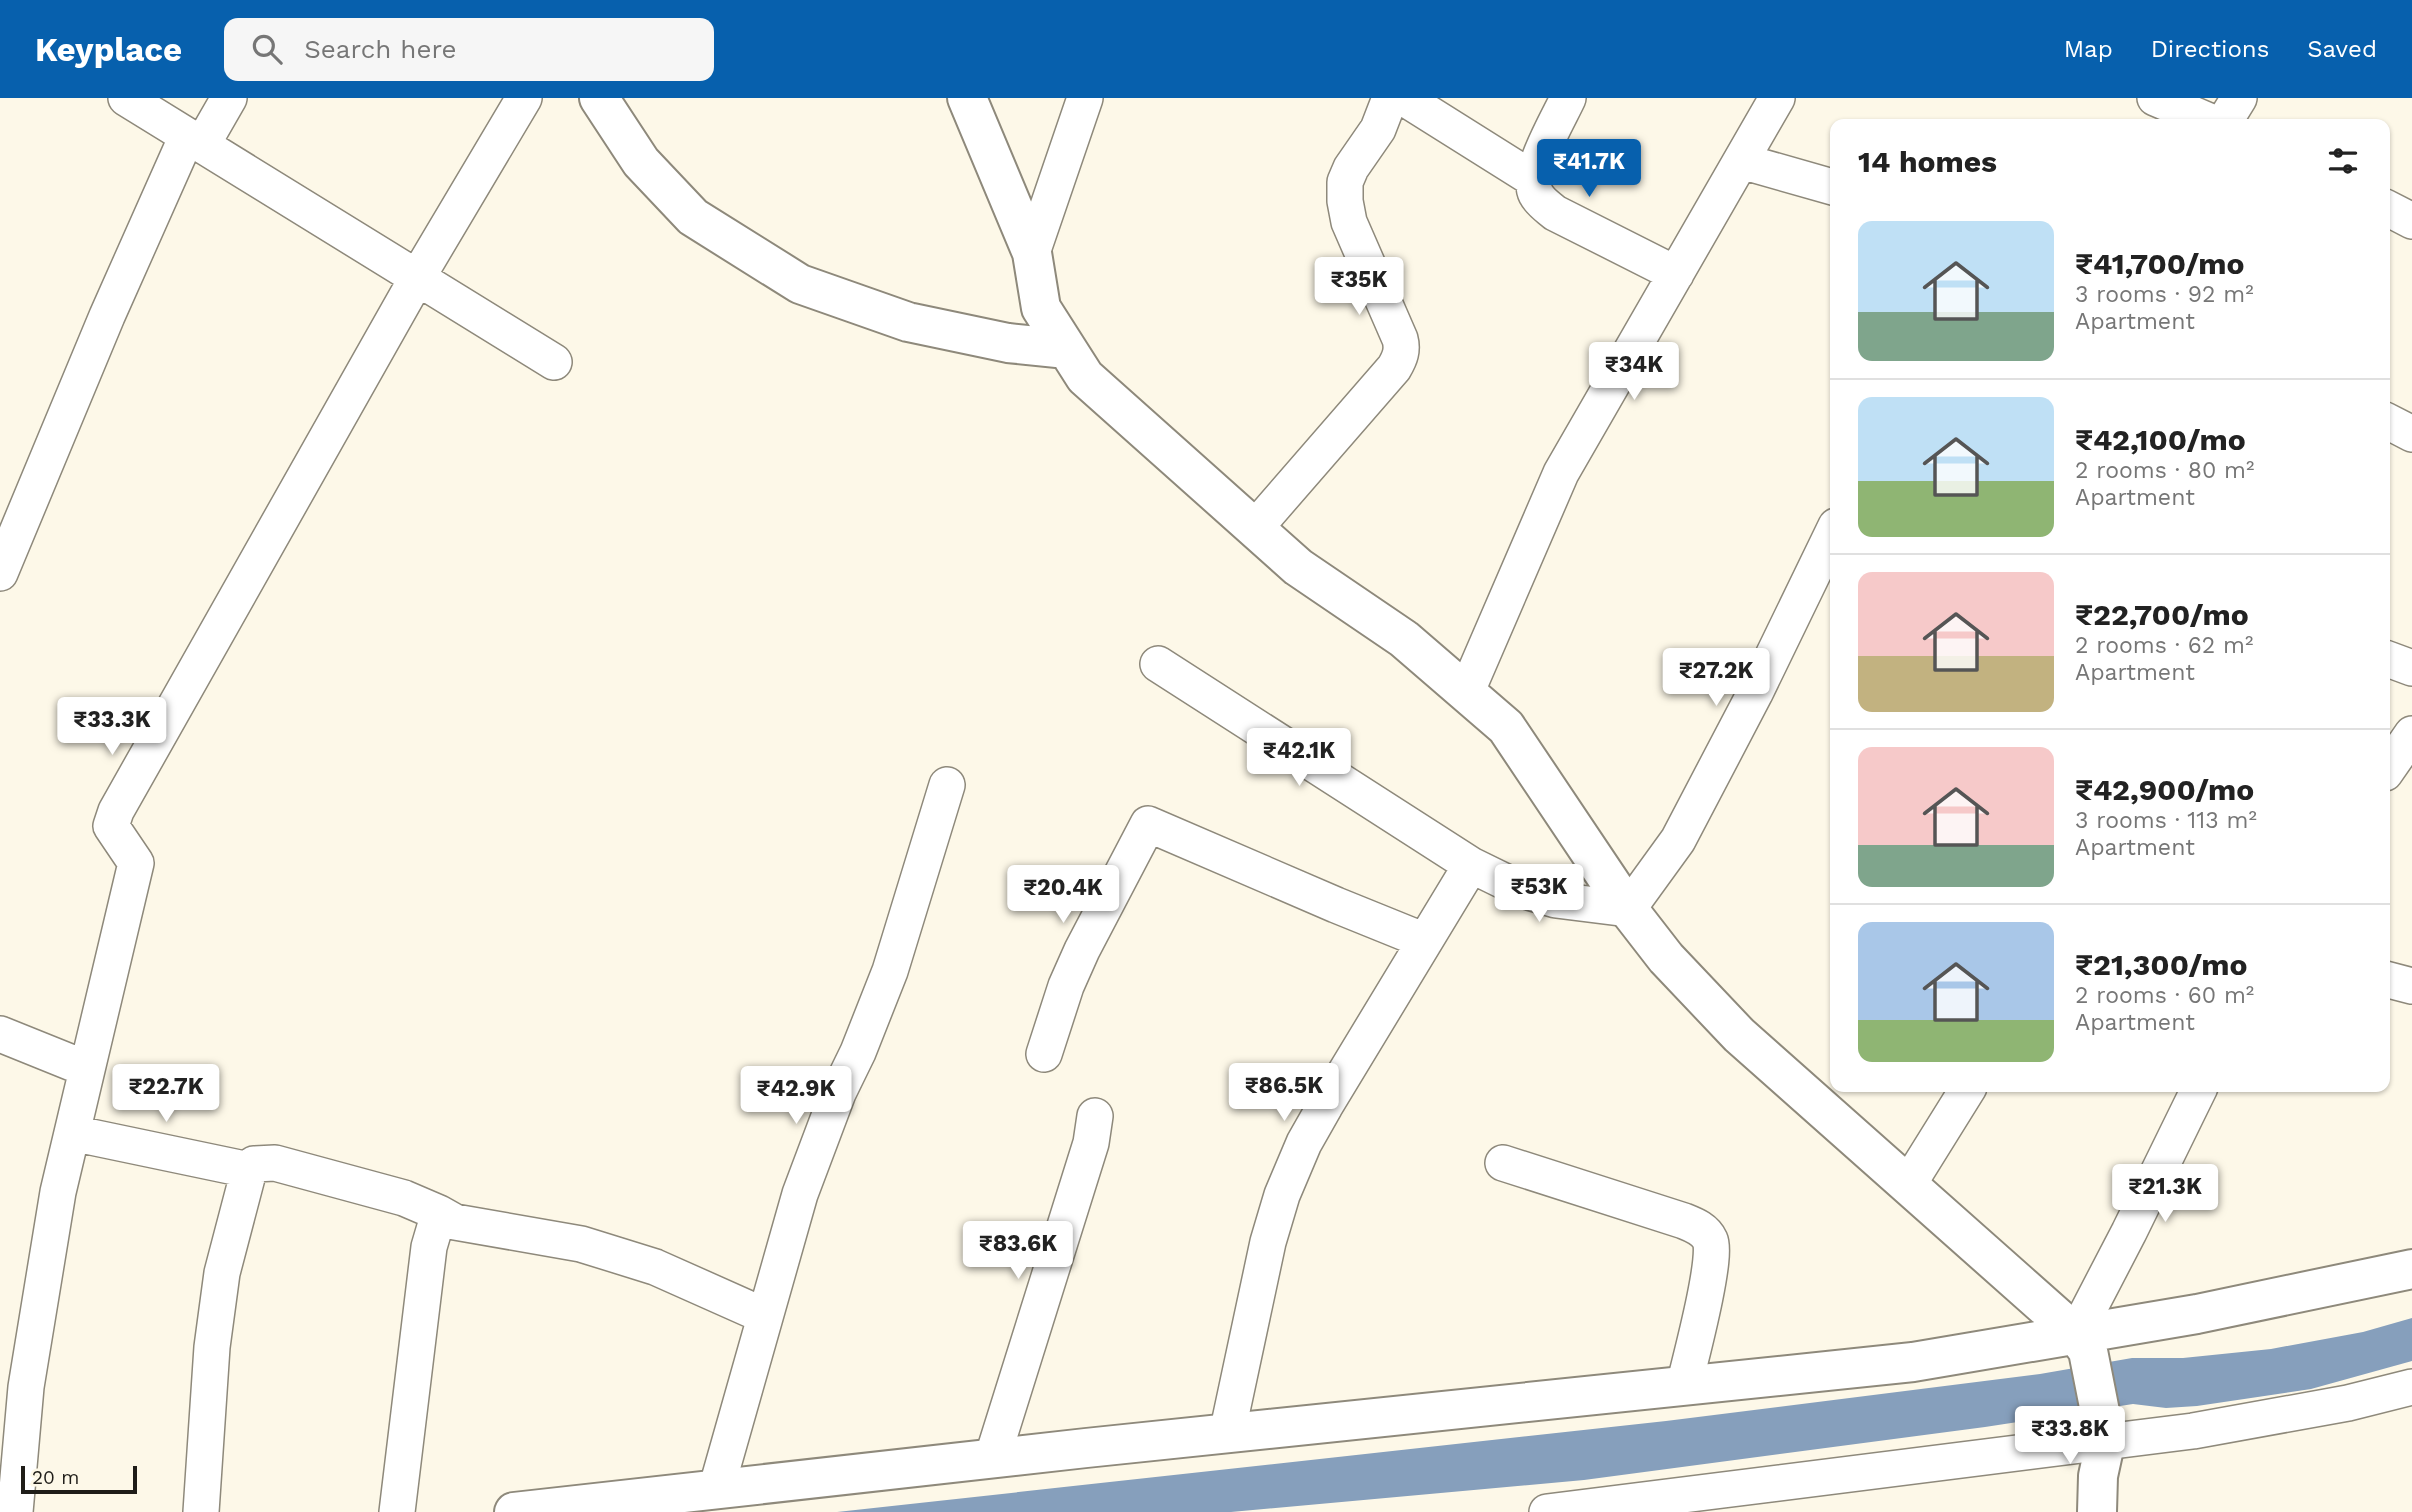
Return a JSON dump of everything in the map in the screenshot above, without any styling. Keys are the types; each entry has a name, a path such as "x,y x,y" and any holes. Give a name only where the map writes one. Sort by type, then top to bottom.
{"street":[{"path":"127,98 554,362"},
{"path":"0,573 107,316 194,140 229,98"},
{"path":"15,1512 26,1387 58,1192 136,863 111,826 116,811 417,278 524,98"},
{"path":"599,98 641,162 693,216 800,284 908,322 1008,343 1067,349"},
{"path":"967,98 1032,253 1041,308 1085,377 1298,567 1404,639 1506,727 1628,909 1665,958 1739,1035 2082,1342 2103,1432 2097,1512"},
{"path":"1032,253 1084,98"},
{"path":"1255,528 1400,358 1400,338 1349,222 1345,201 1345,182 1351,168 1378,129 1390,98"},
{"path":"1404,98 1533,179"},
{"path":"1569,98 1533,179 1535,192 1555,213 1675,274"},
{"path":"1466,693 1561,473 1777,98"},
{"path":"2155,98 2204,119"},
{"path":"2226,119 2239,98"},
{"path":"1741,160 1830,186"},
{"path":"2390,210 2412,221"},
{"path":"2390,423 2412,434"},
{"path":"1628,909 1678,841 1755,693 1830,538"},
{"path":"2390,660 2412,668"},
{"path":"1158,664 1471,865 1522,890 1545,897 1628,909"},
{"path":"2390,766 2412,734"},
{"path":"716,1490 800,1194 838,1093 858,1052 890,971 947,785"},
{"path":"1044,1054 1066,986 1082,950 1148,824 1425,941"},
{"path":"1227,1434 1265,1255 1282,1195 1304,1143 1471,865"},
{"path":"2390,980 2412,986"},
{"path":"0,1034 87,1069"},
{"path":"1908,1185 1966,1092"},
{"path":"2082,1342 2129,1232 2198,1092"},
{"path":"992,1459 1091,1143 1096,1116"},
{"path":"72,1133 249,1170"},
{"path":"201,1512 212,1347 222,1273 249,1170 254,1164 275,1163 404,1198 455,1222 581,1244 655,1267 765,1316"},
{"path":"1503,1163 1684,1221 1706,1233 1710,1240 1711,1262 1684,1386"},
{"path":"397,1512 429,1247 439,1213"},
{"path":"514,1512 2082,1342 2197,1314 2412,1269"},
{"path":"1548,1512 2103,1432 2193,1432 2348,1403 2412,1387"}],"water":[{"path":"2412,1318 2412,1361 2311,1389 2197,1406 2166,1408 2133,1404 1985,1427 1584,1480 1231,1512 837,1512 1666,1421 2040,1374 2132,1358 2183,1358 2271,1349 2363,1332"}]}
